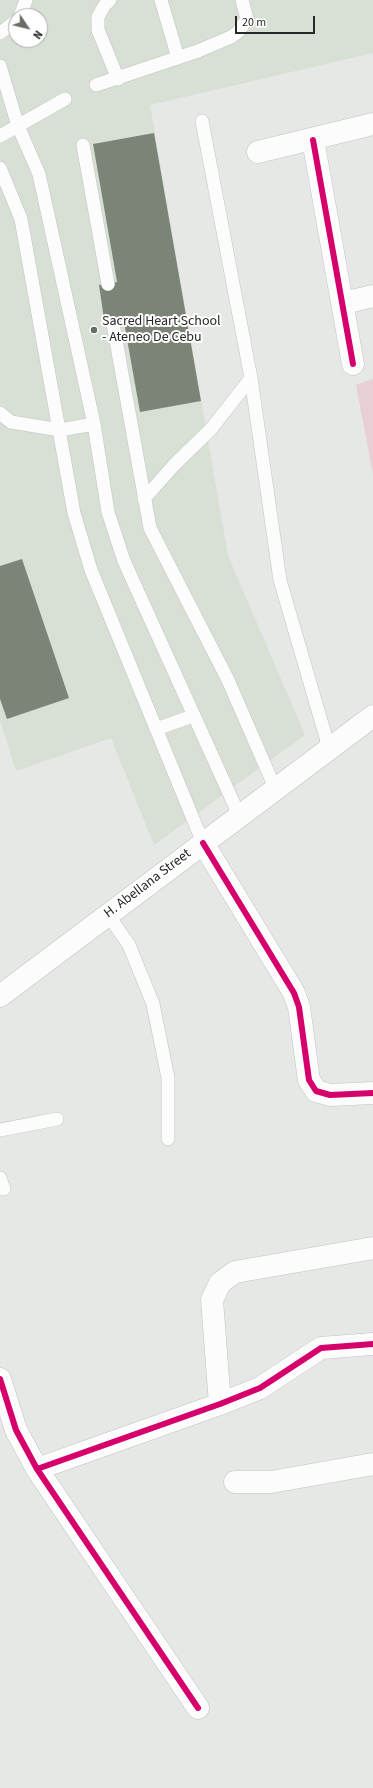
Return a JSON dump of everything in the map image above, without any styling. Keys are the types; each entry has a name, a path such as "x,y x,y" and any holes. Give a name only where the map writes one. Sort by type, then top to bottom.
{"street":[{"path":"258,152 313,140 373,124"},
{"path":"313,140 344,302 353,364"},
{"path":"344,302 373,296"},
{"name":"H. Abellana Street","path":"0,996 239,815 373,716"},
{"path":"203,843 289,981 298,1007 309,1080 316,1091 330,1095 373,1093"},
{"path":"220,1404 212,1300 220,1283 235,1272 373,1248"},
{"path":"37,1470 220,1404 260,1388 321,1348 373,1344"},
{"path":"0,1379 16,1430 37,1470 198,1708"},
{"path":"235,1482 271,1482 373,1464"}],"lane":[{"path":"110,0 104,6 98,17 98,30 118,79"},
{"path":"161,0 178,58"},
{"path":"96,85 178,58 231,37 238,32 247,19 242,0"},
{"path":"0,66 18,126 39,174 94,424 108,512 124,561 239,815"},
{"path":"0,136 65,99"},
{"path":"202,121 251,378 280,580 329,748"},
{"path":"83,145 108,284"},
{"path":"0,168 21,219 74,513 91,570 203,843"},
{"path":"113,324 150,528 228,680 275,788"},
{"path":"144,499 174,465 211,430 251,378"},
{"path":"0,413 11,422 60,430 94,424"},
{"path":"156,729 193,716"},
{"path":"108,915 129,945 153,1004 168,1078 168,1138"},
{"path":"0,1130 57,1119"}],"shaded area":[{"name":"Sacred Heart School - Ateneo De Cebu","path":"0,0 373,0 373,53 150,105 228,556 305,735 154,845 111,738 16,771 0,720"},
{"path":"373,379 373,474 356,385"}],"building":[{"path":"154,133 201,401 140,412 124,322 105,326 99,285 117,282 93,144"},
{"path":"22,559 69,698 7,719 0,699 0,566"}],"cycle path":[{"path":"313,140 353,364"},
{"path":"203,843 294,993 299,1007 309,1080 316,1091 330,1095 373,1093"},
{"path":"37,1469 220,1404 260,1388 321,1348 373,1344"},
{"path":"0,1379 16,1430 37,1469 198,1708"}],"place":[{"name":"Sacred Heart School - Ateneo De Cebu","path":"94,330"}]}
